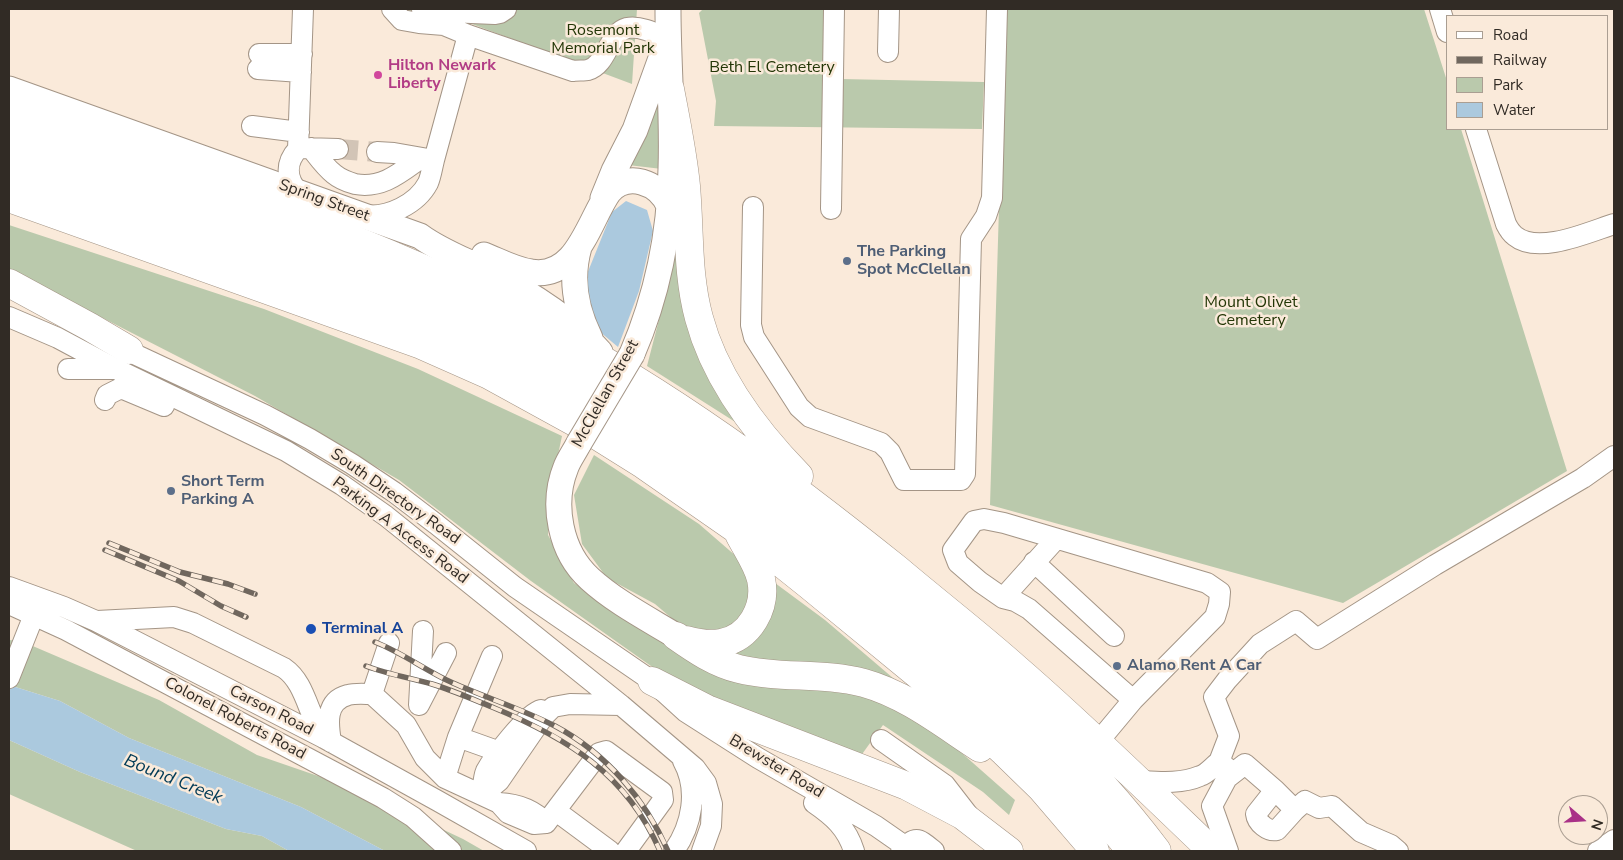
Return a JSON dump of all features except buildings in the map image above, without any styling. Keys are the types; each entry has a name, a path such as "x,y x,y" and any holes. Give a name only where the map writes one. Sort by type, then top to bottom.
{"highway":[{"path":"670,89 684,171 688,255 692,290 699,320 714,358 739,402 774,449 859,538"},
{"path":"9,115 298,218 379,250 511,310 564,338 621,360 659,394 736,445 859,538 1010,663 1098,742 1212,851"},
{"path":"9,142 344,262 439,300 486,321 539,349 641,408 796,516 1000,683 1081,760 1115,798 1157,851"},
{"path":"9,170 427,321 521,363 610,414 695,469 764,518 936,657 994,706 1049,759 1085,796 1131,851"},
{"path":"9,198 395,335 466,364 534,399 602,438 770,554 934,689 1041,788 1095,851"},
{"path":"9,283 90,327 122,360"},
{"path":"676,636 698,642 721,643 733,639 745,631 755,619 762,598 760,576 736,529"},
{"path":"676,636 714,660 738,669 764,673 834,677 864,683 884,690 924,711 1041,788"},
{"path":"652,681 707,709 907,786 940,802 976,825 1008,851"},
{"path":"976,825 1006,838 1027,851"}],"main road":[{"name":"McClellan Street","path":"668,9 672,155 669,206 654,290 648,314 621,360 566,466 559,497 561,528 574,559 589,578 676,636"},
{"path":"420,236 439,239 532,273 548,272 569,260 579,247 635,130 668,39"},
{"name":"Spring Street","path":"9,89 420,236 434,246 482,268 534,298 567,321 592,343 621,360"},
{"path":"598,209 612,188 623,182 646,183 657,189 665,197 669,206"},
{"path":"579,247 574,273 575,293 580,314 592,343"}],"street":[{"path":"298,192 288,174 290,160 303,143 301,63 303,9"},
{"path":"392,9 402,20 419,24 444,25 573,71 590,69 605,56 617,34 627,28 637,28 668,39"},
{"path":"422,9 495,14 506,9"},
{"path":"831,209 834,9"},
{"path":"888,52 889,9"},
{"path":"753,207 751,325 754,337 799,407 810,417 881,444 890,452 904,480 961,480 965,474 971,239 986,216 992,198 997,9"},
{"path":"1440,9 1446,29"},
{"path":"359,214 381,215 400,209 432,185 428,159 468,35"},
{"path":"258,62 301,63"},
{"path":"252,126 303,143 338,149"},
{"path":"1476,130 1506,224 1514,236 1522,241 1544,244 1560,241 1614,224"},
{"path":"303,143 333,174 350,183 361,185 371,186 394,178 428,159"},
{"path":"377,152 428,159"},
{"name":"South Directory Road","path":"9,297 86,333 122,360 265,415 352,464 429,518 515,587 652,681"},
{"name":"Parking A Access Road","path":"9,317 58,338 122,360 270,442 342,485 386,516 621,705 701,775 710,793 712,804 711,826 703,851"},
{"path":"68,370 122,360"},
{"path":"105,400 107,395 121,388 250,443 270,442"},
{"path":"1228,851 1212,806 1223,770 1229,736 1214,697 1260,644 1296,621 1317,639 1435,565 1584,478 1614,456"},
{"path":"1098,742 1133,700 1215,617 1220,592 1207,583 1056,538 984,519 974,521 953,550 958,563 1003,598 1015,601 1029,609 1133,700"},
{"path":"1003,598 1056,538"},
{"path":"1034,562 1114,636"},
{"name":"Carson Road","path":"9,587 96,621 328,740 526,851"},
{"name":"Colonel Roberts Road","path":"9,604 149,673 383,798 413,817 451,851"},
{"path":"9,678 34,615"},
{"path":"96,621 174,617 197,626 284,668 296,678 317,729 328,740"},
{"path":"419,705 423,631"},
{"path":"372,694 389,643"},
{"path":"409,730 419,705 446,653"},
{"path":"445,778 458,737 492,656"},
{"name":"Brewster Road","path":"652,681 686,712 758,758 860,817 906,849 911,841 918,840 934,851"},
{"path":"328,740 329,714 336,701 348,695 372,694 406,726 425,758 445,778 490,799 508,813 534,824 551,817 599,753 606,751 662,792 663,800 626,851"},
{"path":"490,799 486,772 518,727 535,711 570,704 621,705"},
{"path":"490,799 499,781 543,716 553,707"},
{"path":"458,737 500,752"},
{"path":"881,740 945,785 976,825"},
{"name":"Parking A Access Road","path":"674,851 687,826 692,803 688,772 679,755"},
{"path":"758,758 781,780 834,818 848,835 854,851"},
{"path":"1140,782 1186,780 1245,764 1295,810"},
{"path":"1275,790 1257,810 1256,814 1258,820 1267,829 1277,830 1305,801 1319,808 1332,806 1361,832 1391,844 1398,851"},
{"path":"551,817 610,851"},
{"path":"1598,851 1614,840"}],"green space":[{"name":"Rosemont Memorial Park","path":"398,9 637,9 632,84 464,21 412,17"},
{"name":"Beth El Cemetery","path":"703,9 843,9 841,79 984,82 982,129 714,126 716,101 699,13"},
{"name":"Mount Olivet Cemetery","path":"1005,9 1424,9 1446,78 1446,130 1461,130 1567,471 1343,603 990,505"},
{"path":"657,97 662,169 628,165"},
{"path":"9,225 264,309 418,369 562,436 552,483 548,535 574,583 678,651 876,694 939,733 1015,800 1009,815 983,792 883,725 860,757 741,710 658,671 531,581 399,480 255,396 9,270"},
{"path":"677,250 740,425 647,366"},
{"path":"594,455 699,524 744,563 753,589 744,616 723,633 689,633 655,604 607,578 582,544 574,495"},
{"path":"775,583 825,620 900,684 725,654"},
{"path":"9,640 21,641 159,700 257,755 318,776 393,806 484,851 385,851 301,807 129,738 60,701 9,685"},
{"path":"9,740 80,772 226,829 262,836 289,851 137,851 9,794"}],"water":[{"path":"626,201 647,210 653,231 639,291 618,347 599,331 589,308 585,279 612,212"},
{"name":"Bound Creek","path":"9,685 60,701 129,738 301,807 385,851 289,851 262,836 226,829 80,772 9,740"}],"tunnel":[{"path":"338,149 377,152"}],"railway":[{"path":"109,543 180,572 228,584 255,594"},
{"path":"105,550 179,581 221,606 246,617"},
{"path":"375,642 443,678 543,720 574,737 622,779 648,813 668,851"},
{"path":"366,666 454,692 519,719 569,746 612,779 630,800 646,824 660,851"}],"place":[{"name":"Hilton Newark Liberty","path":"378,75"},
{"name":"The Parking Spot McClellan","path":"847,261"},
{"name":"Short Term Parking A","path":"171,491"},
{"name":"Terminal A","path":"311,629"},
{"name":"Alamo Rent A Car","path":"1117,666"}]}
